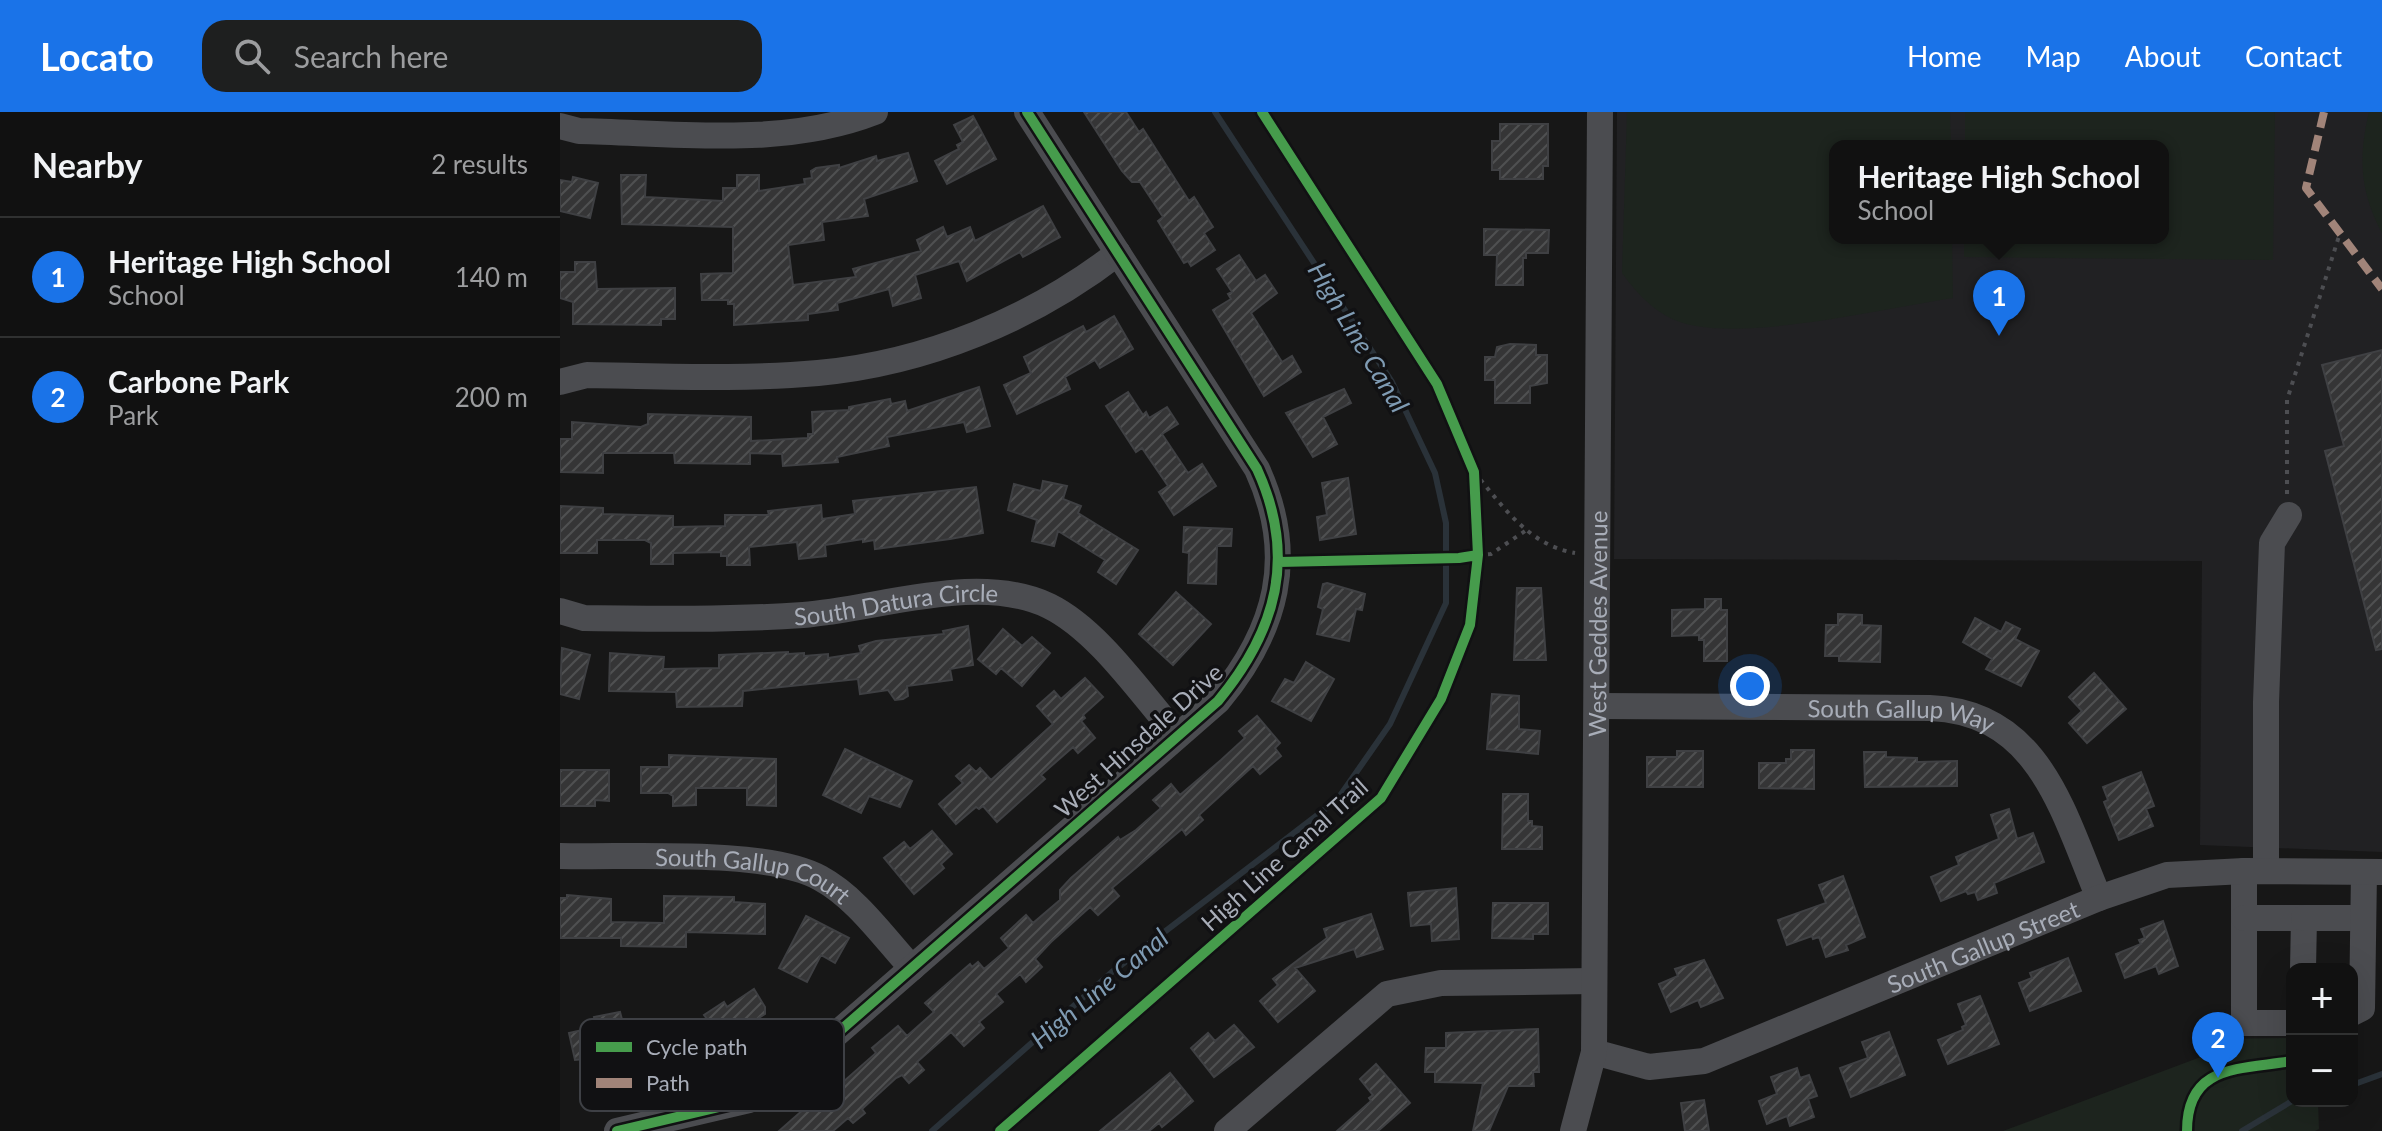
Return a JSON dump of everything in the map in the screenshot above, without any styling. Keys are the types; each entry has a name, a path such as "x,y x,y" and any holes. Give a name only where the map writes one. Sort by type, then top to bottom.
{"street":[{"path":"560,126 579,131 746,135 788,132 875,112"},
{"name":"West Hinsdale Drive","path":"844,1027 1218,701 1258,644 1275,594 1278,544 1273,516 1257,469 1027,112"},
{"name":"West Geddes Avenue","path":"1573,1131 1594,1052 1600,112"},
{"path":"560,382 587,375 771,376 880,363 931,349 1037,307 1118,253"},
{"path":"2286,1023 2244,1023 2244,918 2255,871 2272,543 2289,515"},
{"name":"South Datura Circle","path":"560,611 584,618 739,618 808,614 977,591 1024,597 1049,606 1088,633 1177,735"},
{"name":"South Gallup Way","path":"1598,706 1930,708 1975,715 2009,733 2050,782 2099,898"},
{"name":"South Gallup Court","path":"560,856 757,860 792,866 839,890 912,968"},
{"name":"South Gallup Street","path":"1594,1052 1649,1067 1704,1061 2099,898 2167,875 2255,871 2373,872"},
{"path":"2358,1010 2362,1008 2363,918 2373,872"},
{"path":"2244,918 2363,918"},
{"path":"2303,963 2304,918"},
{"path":"1227,1131 1387,994 1441,983 1594,981"},
{"name":"West Hinsdale Drive","path":"617,1131 714,1121"}],"path":[{"path":"2289,515 2284,437 2287,400 2340,233"},
{"path":"1468,457 1474,472 1525,531 1555,549 1598,556"},
{"path":"1474,472 1475,499"},
{"path":"1478,555 1491,554 1525,531"},
{"path":"1476,569 1477,541"}],"shaded area":[{"path":"1617,112 2382,112 2382,852 2200,845 2202,561 1614,559"},
{"path":"1627,112 1950,112 1951,140 1829,140 1829,244 1952,244 1953,298 1778,326 1710,328 1683,323 1665,315 1641,296 1622,273"},
{"path":"1965,112 2275,112 2273,260 1964,257 1964,244 2169,244 2169,140 1965,140"},
{"path":"2369,112 2382,112 2382,233 2369,203 2363,174 2363,145"},
{"path":"2286,1038 2286,1107 2318,1107 2319,1129 2003,1131 2206,1055 2203,1039"}],"building":[{"path":"1084,112 1126,112 1139,132 1143,129 1189,201 1194,197 1213,227 1204,233 1215,250 1191,266 1188,261 1184,263 1158,221 1163,217 1140,182 1132,182 1122,171"},
{"path":"973,116 996,159 947,184 935,161 959,149 957,145 963,142 954,125"},
{"path":"1500,124 1548,124 1548,166 1543,166 1543,179 1500,179 1500,170 1492,170 1492,141 1500,141"},
{"path":"908,153 917,181 864,199 868,216 822,222 824,240 788,245 793,285 856,277 853,269 921,251 917,240 943,227 947,237 970,227 975,241 1043,206 1060,237 1023,257 1020,252 967,281 959,261 915,275 921,298 893,306 889,289 837,303 838,310 808,314 808,320 734,325 734,304 728,304 728,300 702,300 701,274 733,273 733,227 622,224 621,175 646,175 645,197 723,201 723,188 737,188 737,175 759,175 759,191 805,184 804,179 812,178 811,171 816,168 839,165 839,168 876,156 877,161"},
{"path":"573,177 598,183 590,218 560,211 560,180 572,182"},
{"path":"1484,229 1549,230 1548,253 1526,253 1526,258 1523,258 1523,285 1496,285 1497,255 1484,255"},
{"path":"1239,255 1256,281 1265,275 1277,293 1251,313 1282,362 1292,356 1301,372 1264,396 1213,310 1231,299 1228,294 1232,292 1217,269"},
{"path":"575,262 595,262 597,289 675,288 675,319 661,319 661,325 573,324 573,302 560,298 560,272 575,272"},
{"path":"1114,316 1133,349 1100,368 1095,360 1065,377 1070,389 1017,414 1004,385 1031,373 1024,357 1083,326 1086,332"},
{"path":"1536,345 1536,355 1547,355 1547,383 1530,386 1530,403 1495,403 1495,380 1485,380 1485,357 1495,357 1497,347"},
{"path":"2382,350 2382,649 2376,650 2325,451 2344,446 2322,365"},
{"path":"979,387 990,426 967,432 964,422 887,437 889,446 837,457 838,462 783,466 782,454 750,453 750,464 675,463 674,453 603,453 603,473 560,472 560,439 572,439 572,422 641,427 648,424 648,414 751,417 751,441 808,438 808,434 813,434 812,412 849,410 849,407 890,399 891,404 905,401 907,411"},
{"path":"1344,389 1351,403 1323,417 1337,444 1313,457 1286,413"},
{"path":"1128,392 1143,415 1146,412 1149,418 1167,407 1178,424 1162,434 1188,473 1202,464 1216,486 1174,515 1159,492 1168,486 1142,448 1136,452 1106,406"},
{"path":"1348,478 1356,534 1320,540 1317,517 1327,515 1322,483"},
{"path":"1043,481 1067,486 1063,499 1081,506 1078,513 1138,550 1116,584 1098,572 1105,560 1058,531 1054,546 1032,541 1037,520 1008,510 1014,484 1041,491"},
{"path":"976,487 983,533 950,539 875,549 874,540 863,542 863,539 825,545 826,556 799,559 797,542 749,547 750,565 727,565 727,556 721,556 721,552 673,553 673,564 651,564 651,543 645,540 597,540 597,553 560,553 560,506 603,508 603,514 673,516 673,527 725,526 725,515 769,515 768,511 821,505 822,519 855,514 853,501"},
{"path":"1184,527 1232,529 1231,546 1217,546 1216,584 1188,583 1189,553 1183,552"},
{"path":"1323,584 1365,594 1362,610 1356,609 1349,641 1317,634 1323,609 1318,607"},
{"path":"1517,588 1541,588 1546,660 1514,660"},
{"path":"1176,592 1211,624 1173,665 1139,634"},
{"path":"1705,599 1721,599 1721,610 1727,610 1727,661 1704,661 1704,640 1699,640 1699,635 1672,636 1672,610 1705,609"},
{"path":"1838,614 1862,615 1862,625 1881,626 1880,662 1839,661 1839,656 1825,656 1826,625 1838,625"},
{"path":"1975,618 2001,632 2006,622 2020,629 2015,639 2039,651 2021,686 1986,669 1992,659 1963,642"},
{"path":"968,626 973,665 950,669 952,680 907,686 908,696 903,699 895,700 888,690 860,694 858,679 743,691 742,706 677,707 676,692 609,691 610,653 664,657 663,669 719,668 719,655 788,652 804,653 804,656 828,654 828,658 861,653 859,646 876,641 944,634 943,631"},
{"path":"1003,629 1022,646 1032,637 1050,653 1022,686 1001,668 996,674 978,659"},
{"path":"562,648 590,655 579,699 560,694"},
{"path":"1306,662 1334,679 1311,721 1272,701 1285,679 1294,683"},
{"path":"2094,673 2126,709 2087,743 2069,723 2082,711 2069,697"},
{"path":"1085,678 1103,697 1083,715 1085,718 1081,721 1095,738 1078,753 1073,747 1041,775 1045,779 997,822 983,806 979,809 976,807 956,824 939,804 963,783 956,776 969,765 976,772 980,768 991,780 1053,724 1037,706 1054,691 1061,699"},
{"path":"1492,694 1519,696 1519,729 1540,731 1538,754 1487,749"},
{"path":"1257,716 1280,743 1275,748 1281,756 1260,774 1253,766 1199,815 1203,820 1186,835 1182,829 1112,888 1119,896 1098,915 1090,907 1051,942 1035,959 1042,967 1026,982 1020,974 996,994 1003,1002 979,1022 984,1028 964,1046 951,1032 917,1062 924,1070 909,1083 902,1075 896,1078 862,1109 865,1113 853,1123 848,1118 833,1131 779,1131 802,1111 844,1111 844,1081 876,1053 872,1048 898,1026 907,1036 934,1012 925,1003 970,964 972,967 978,962 984,969 1009,948 1001,938 1026,915 1033,923 1060,900 1060,890 1071,878 1118,837 1120,840 1136,830 1161,808 1153,800 1171,784 1180,795 1221,760 1245,738 1239,731"},
{"path":"845,749 912,781 900,807 869,796 861,813 823,795"},
{"path":"1791,750 1814,750 1814,789 1759,788 1759,763 1786,763 1786,759 1791,759"},
{"path":"1677,751 1703,751 1703,787 1647,787 1647,757 1677,757"},
{"path":"1864,752 1886,752 1886,757 1917,758 1917,762 1957,761 1957,786 1865,787"},
{"path":"669,755 776,759 776,806 747,805 747,788 696,788 696,805 673,806 673,796 668,793 641,793 641,767 669,767"},
{"path":"560,770 609,770 609,801 595,800 595,806 560,806"},
{"path":"2141,772 2154,806 2146,809 2153,826 2119,840 2104,802 2108,800 2103,787"},
{"path":"1503,794 1528,794 1528,821 1532,821 1532,826 1542,827 1542,849 1502,849"},
{"path":"2009,809 2017,839 2033,833 2044,862 1994,883 1997,893 1978,900 1975,892 1968,894 1966,891 1941,901 1931,877 1959,865 1956,857 1999,839 1991,815"},
{"path":"932,831 952,854 941,864 944,868 914,894 884,858 904,842 910,849"},
{"path":"1843,876 1865,937 1846,945 1848,950 1826,957 1819,937 1813,939 1812,936 1787,945 1778,920 1826,903 1819,885"},
{"path":"1456,888 1459,939 1432,941 1431,924 1411,926 1408,893"},
{"path":"567,895 611,899 611,922 664,923 664,896 734,897 734,902 765,904 765,934 686,932 686,947 621,946 621,938 560,938 560,898 567,898"},
{"path":"1493,903 1548,903 1548,934 1533,934 1533,939 1492,938"},
{"path":"1371,914 1383,949 1357,957 1354,949 1295,968 1315,991 1278,1022 1260,1001 1278,985 1273,979 1327,938 1324,929"},
{"path":"806,916 849,938 835,963 821,955 807,982 779,968"},
{"path":"2163,921 2178,966 2159,974 2156,966 2125,978 2116,954 2141,944 2139,940 2145,938 2141,929"},
{"path":"2068,958 2081,991 2030,1011 2019,983 2032,978 2030,973"},
{"path":"1704,960 1723,998 1701,1007 1698,1000 1671,1012 1659,984 1678,976 1675,969"},
{"path":"754,989 765,1007 765,1014 757,1019 707,1019 704,1015 724,1002 727,1007"},
{"path":"1980,996 1999,1044 1948,1064 1938,1040 1963,1030 1962,1027 1966,1025 1958,1004"},
{"path":"620,1012 622,1019 594,1019 594,1017"},
{"path":"1234,1025 1254,1047 1214,1077 1191,1048 1208,1033 1215,1041"},
{"path":"1538,1029 1539,1072 1533,1072 1534,1086 1508,1086 1489,1131 1473,1131 1483,1083 1435,1082 1435,1072 1425,1072 1426,1048 1446,1048 1446,1033"},
{"path":"580,1031 580,1060 575,1060 569,1033"},
{"path":"1889,1032 1905,1075 1851,1097 1840,1068 1868,1058 1862,1042"},
{"path":"1376,1064 1410,1103 1378,1131 1337,1131 1371,1101 1369,1098 1373,1095 1360,1079"},
{"path":"1797,1068 1800,1078 1809,1075 1817,1096 1808,1099 1814,1117 1790,1126 1787,1116 1767,1124 1759,1101 1777,1094 1771,1077"},
{"path":"1170,1073 1193,1101 1162,1127 1159,1123 1149,1131 1100,1131"},
{"path":"1704,1100 1709,1131 1685,1131 1681,1103"}],"waterway":[{"name":"High Line Canal","path":"932,1131 1112,972 1337,800 1390,724 1446,603 1446,523 1435,473 1392,382 1215,112"},
{"path":"2358,1083 2382,1074"},
{"path":"2242,1131 2286,1105"}],"marked path":[{"path":"2324,112 2306,188 2382,289"}],"cycle path":[{"path":"844,1027 1218,701 1255,647 1275,591 1278,562 1276,532 1257,469 1027,112"},
{"name":"High Line Canal Trail","path":"1000,1131 1381,798 1441,699 1470,625 1478,555 1474,472 1437,384 1262,112"},
{"path":"1279,562 1478,555"},
{"path":"2187,1131 2189,1109 2196,1093 2206,1082 2235,1069 2286,1062"},
{"path":"617,1131 702,1111"}],"place":[{"name":"Heritage High School","path":"1999,336"},
{"name":"Carbone Park","path":"2218,1078"}]}
